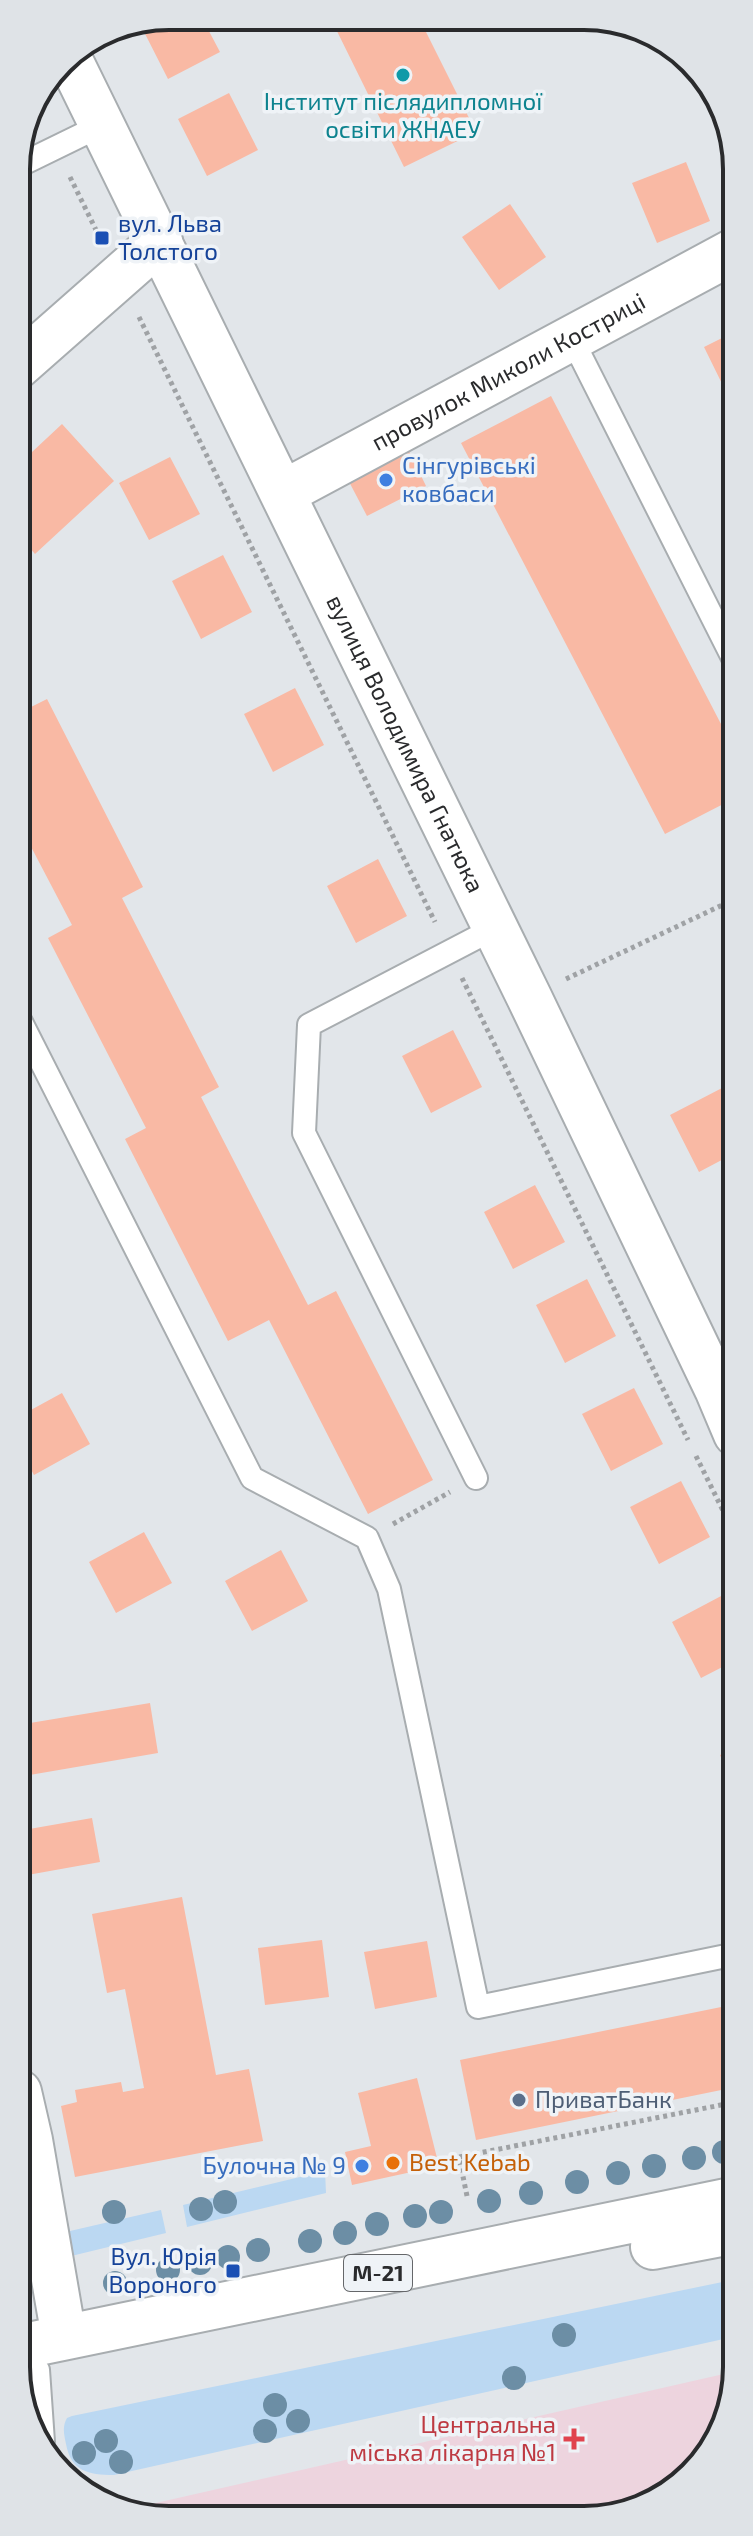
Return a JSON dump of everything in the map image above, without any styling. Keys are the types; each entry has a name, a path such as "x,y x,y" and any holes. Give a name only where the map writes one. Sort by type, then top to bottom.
{"main road":[{"name":"вулиця Володимира Гнатюка","path":"74,68 529,997 723,1403"},
{"path":"30,356 160,241"},
{"name":"провулок Миколи Костриці","path":"283,493 723,257"},
{"name":"М-21","path":"35,2357 723,2202"},
{"name":"М-21","path":"35,2357 723,2234"},
{"path":"30,2259 35,2357"}],"lane":[{"path":"30,160 102,125"},
{"path":"571,337 723,638"},
{"path":"476,1478 304,1133 309,1025 495,928"},
{"path":"30,1040 252,1478 367,1538 389,1589 478,2007 723,1957"},
{"path":"35,2357 41,2420"}],"path":[{"path":"56,148 723,1511"},
{"path":"529,997 723,905"},
{"path":"367,1538 476,1478"},
{"path":"467,2196 459,2157 723,2105"}],"shaded area":[{"path":"50,2141 70,2231 161,2210 166,2233 63,2258"},
{"path":"325,2171 326,2193 187,2227 183,2205"},
{"path":"723,2282 723,2339 114,2475 82,2470 72,2460 64,2424 72,2416"},
{"name":"Центральна міська лікарня №1","path":"723,2374 712,2420 689,2459 654,2487 629,2499 584,2506 151,2504"}],"building":[{"path":"208,30 220,52 168,79 144,33"},
{"name":"Інститут післядипломної освіти ЖНАЕУ","path":"336,30 425,30 476,132 404,167"},
{"path":"229,93 258,150 207,176 178,119"},
{"path":"686,162 710,221 657,243 632,183"},
{"path":"510,204 546,257 499,290 462,237"},
{"path":"723,338 723,386 704,347"},
{"path":"551,396 723,728 723,804 665,834 461,443"},
{"path":"62,424 114,481 35,554 30,548 30,454"},
{"name":"Сінгурівські ковбаси","path":"405,443 426,486 367,516 345,474"},
{"path":"170,457 200,514 149,540 119,483"},
{"path":"223,555 252,612 201,639 172,581"},
{"path":"295,688 324,745 273,772 244,714"},
{"path":"47,699 143,887 122,898 219,1087 201,1097 308,1305 336,1291 433,1480 368,1514 269,1320 228,1341 125,1139 146,1128 48,938 72,925 30,845 30,708"},
{"path":"378,859 407,916 356,943 327,886"},
{"path":"453,1030 482,1087 431,1113 402,1056"},
{"path":"722,1088 723,1159 699,1172 670,1115"},
{"path":"535,1185 565,1242 513,1269 484,1212"},
{"path":"587,1279 616,1336 565,1363 536,1305"},
{"path":"634,1388 663,1444 611,1471 582,1414"},
{"path":"62,1393 90,1444 34,1475 30,1468 30,1410"},
{"path":"681,1481 710,1537 659,1564 630,1507"},
{"path":"144,1532 172,1583 116,1613 89,1562"},
{"path":"281,1550 308,1601 252,1631 225,1581"},
{"path":"723,1595 723,1667 701,1678 672,1622"},
{"path":"150,1703 158,1753 30,1775 30,1723"},
{"path":"92,1818 100,1862 30,1875 30,1829"},
{"path":"182,1897 216,2075 249,2069 263,2141 75,2177 61,2106 77,2102 75,2090 121,2082 123,2092 144,2088 125,1989 107,1993 92,1914"},
{"path":"322,1940 329,1997 265,2005 258,1948"},
{"path":"427,1941 437,1997 375,2009 364,1952"},
{"path":"723,2007 723,2090 476,2140 460,2060"},
{"path":"417,2078 439,2166 352,2185 345,2152 371,2146 358,2093"}],"place":[{"name":"Інститут післядипломної освіти ЖНАЕУ","path":"403,75"},
{"name":"вул. Льва Толстого","path":"102,238"},
{"name":"Сінгурівські ковбаси","path":"386,480"},
{"name":"ПриватБанк","path":"519,2100"},
{"name":"Best Kebab","path":"393,2163"},
{"name":"Булочна № 9","path":"362,2166"},
{"name":"Вул. Юрія Вороного","path":"233,2271"},
{"name":"Центральна міська лікарня №1","path":"574,2439"}]}
